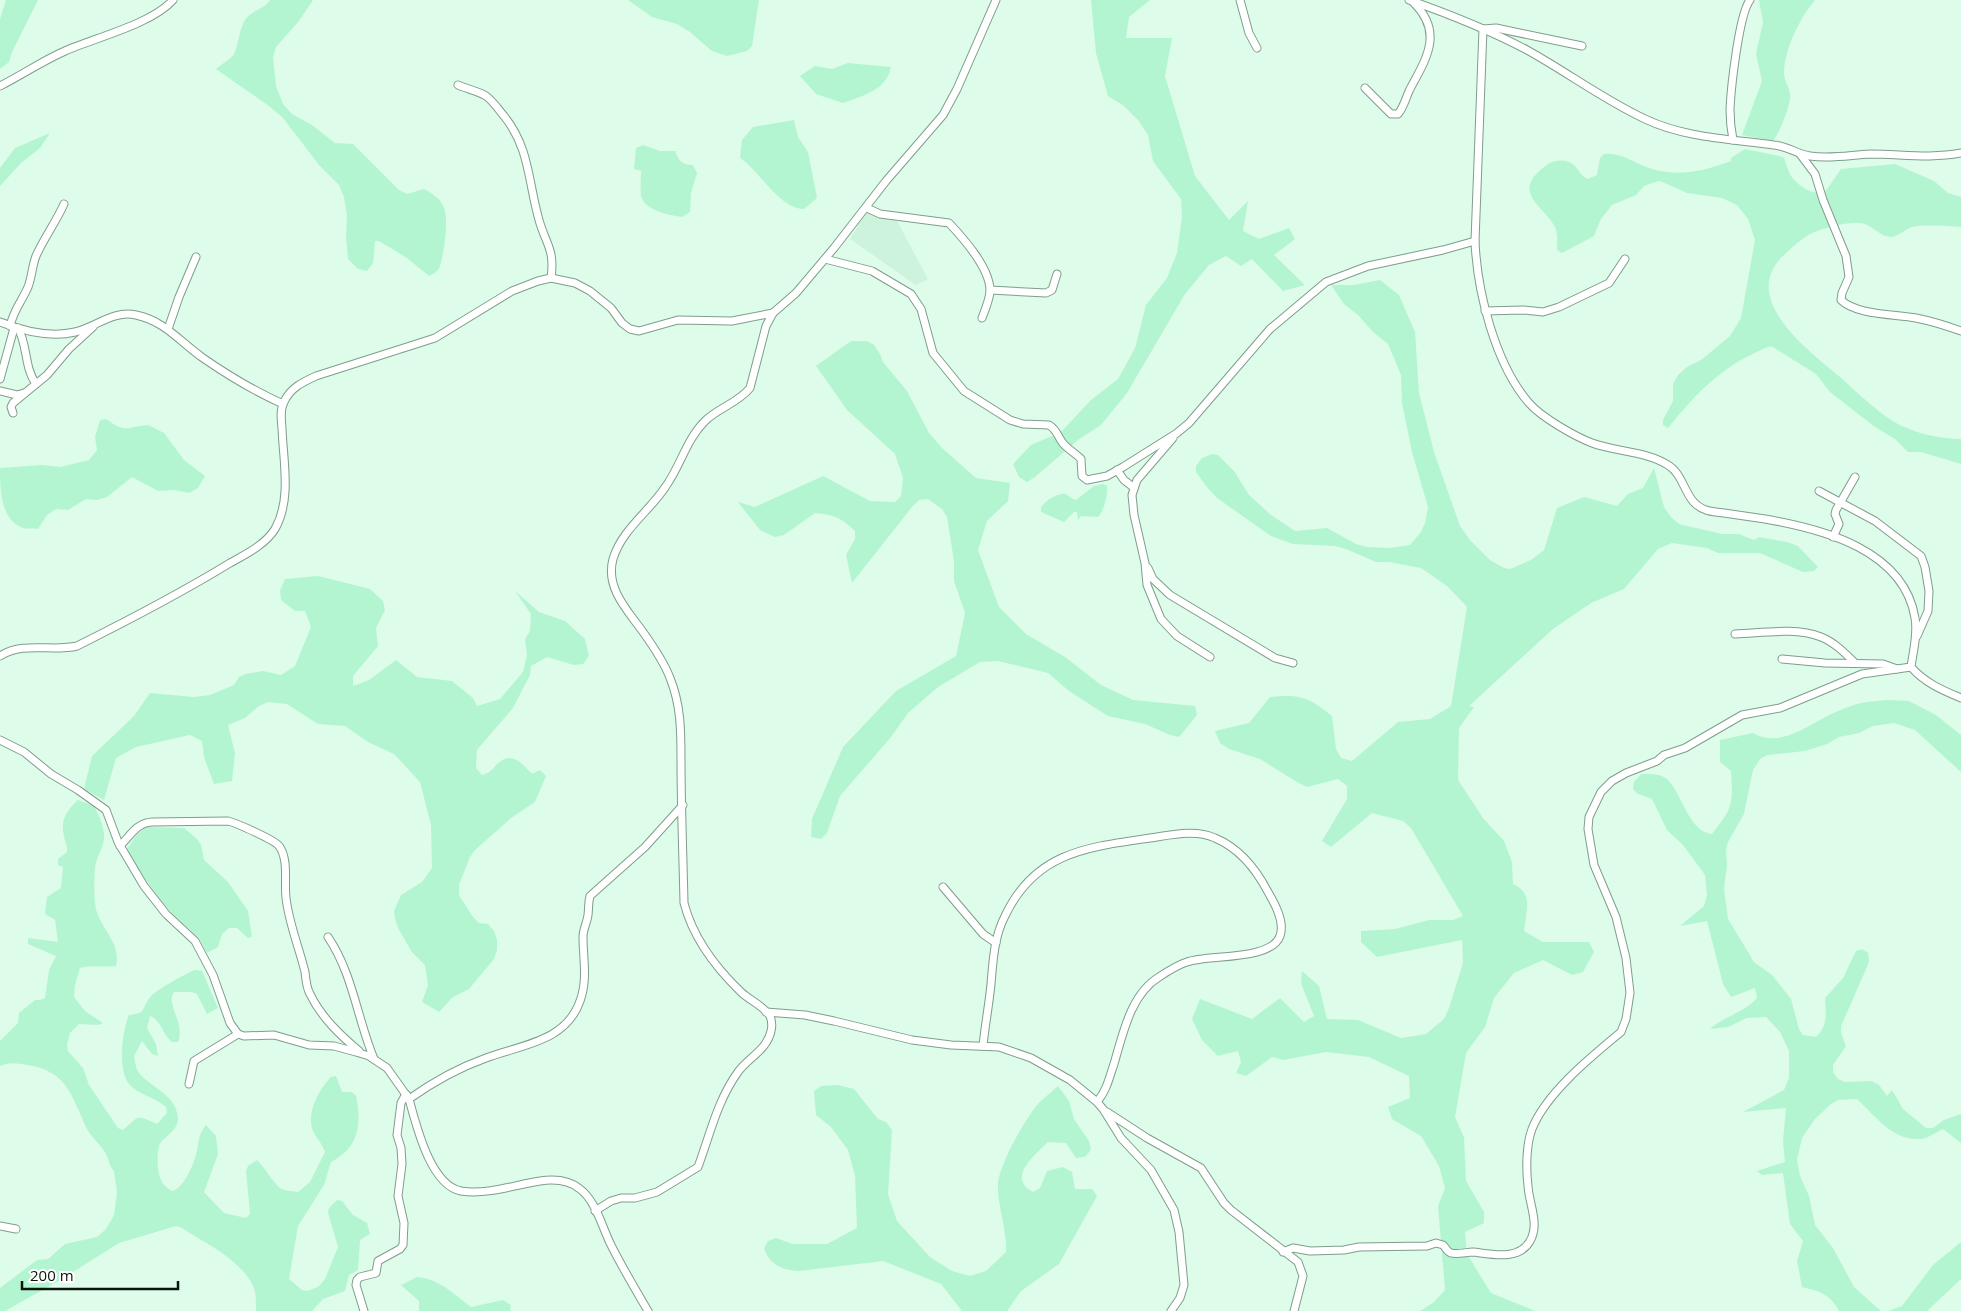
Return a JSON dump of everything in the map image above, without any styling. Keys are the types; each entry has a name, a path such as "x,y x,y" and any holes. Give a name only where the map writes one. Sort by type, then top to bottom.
{"street":[{"path":"0,86 66,51 140,21 160,10 172,0"},
{"path":"595,1210 616,1200 635,1198 657,1192 698,1167 709,1132 727,1089 739,1071 764,1046 771,1033 771,1018 742,993 722,971 693,931 684,903 681,729 677,699 670,677 664,666 644,633 624,608 617,594 612,583 613,560 624,537 666,488 693,435 716,411 743,396 750,388 766,326 773,312 796,292 825,259 886,181 933,128 950,103 996,0"},
{"path":"1240,0 1249,33 1257,48"},
{"path":"1733,140 1730,110 1733,84 1743,14 1750,0"},
{"path":"1411,1 1483,29 1526,50 1645,119 1684,132 1778,145 1800,154 1815,157 1870,154 1940,156 1961,153"},
{"path":"1365,88 1391,114 1398,114 1401,110 1407,94 1423,66 1432,38 1421,10 1411,1"},
{"path":"1483,29 1496,28 1582,46"},
{"path":"1483,29 1474,241 1479,286 1485,310 1514,384 1530,404 1574,434 1593,443 1635,453 1669,465 1676,472 1693,503 1706,510 1774,521 1833,537 1850,542 1875,556 1901,583 1913,606 1916,621 1911,667 1921,678 1933,686 1961,698"},
{"path":"458,86 484,95 492,101 512,125 518,136 525,153 539,220 552,252 551,278"},
{"path":"1800,154 1815,174 1823,200 1846,256 1849,277 1841,300 1861,310 1918,319 1961,331"},
{"path":"0,379 19,301 29,285 36,258 64,204"},
{"path":"866,208 880,214 949,223 969,244 981,265 990,290 982,318"},
{"path":"1210,657 1177,636 1161,619 1147,585 1145,563 1134,515 1132,494 1133,487 1142,472 1157,458 1270,329 1326,282 1368,266 1443,250 1474,241"},
{"path":"168,329 196,257"},
{"path":"825,259 872,271 911,294 920,309 933,353 964,391 1010,420 1023,424 1049,425 1055,429 1062,443 1081,459 1082,476 1087,480 1107,476 1177,433"},
{"path":"1485,310 1543,312 1559,308 1610,283 1625,259"},
{"path":"990,290 1046,293 1052,290 1057,274"},
{"path":"0,656 15,649 27,647 59,649 77,646 210,575 254,549 268,537 275,528 280,514 285,478 282,446 283,404 291,391 316,376 435,338 502,297 531,283 551,278 575,283 590,291 611,308 630,330 639,331 678,320 732,321 773,312"},
{"path":"0,322 47,334 62,334 74,332 116,315 133,314 159,322 225,373 260,394 283,404"},
{"path":"13,413 11,407 13,403 36,384 96,324"},
{"path":"14,327 22,335 29,369 36,384"},
{"path":"0,391 17,394 25,393"},
{"path":"1117,470 1124,480 1133,487"},
{"path":"1833,537 1839,524 1834,514 1856,477"},
{"path":"1820,491 1875,521 1920,556 1926,567 1929,591 1928,610 1914,641"},
{"path":"1145,563 1153,579 1170,595 1275,658 1294,664"},
{"path":"1735,634 1805,633 1829,642 1855,663"},
{"path":"1782,659 1825,663 1883,664 1897,669"},
{"path":"1283,1252 1293,1248 1310,1251 1344,1250 1359,1247 1428,1246 1436,1243 1443,1245 1448,1252 1452,1253 1473,1252 1501,1255 1516,1252 1526,1246 1531,1240 1534,1223 1527,1185 1528,1151 1531,1131 1549,1102 1576,1071 1621,1032 1629,1005 1630,993 1622,939 1616,917 1594,865 1588,829 1589,817 1601,792 1612,781 1626,773 1657,761 1664,755 1685,748 1742,715 1780,708 1862,674 1911,667"},
{"path":"0,740 24,752 52,774 106,810 120,846 140,880 157,903 196,940 213,975 230,1023 238,1034 244,1036 274,1034 309,1045 334,1046 361,1053 386,1068 408,1096 419,1136 436,1170 450,1186 461,1190 480,1191 558,1180 571,1183 581,1189 595,1210 620,1263 648,1311"},
{"path":"364,1311 356,1285 357,1280 360,1277 376,1273 378,1261 400,1249 403,1245 404,1223 398,1196 402,1164 401,1148 397,1135 401,1103 408,1096 452,1072 487,1058 536,1043 554,1034 565,1024 580,1003 583,990 586,963 583,931 588,915 590,896 645,847 683,805"},
{"path":"120,846 132,831 146,822 236,823 247,830 275,841 280,847 284,858 288,912 308,992 331,1025 361,1053"},
{"path":"983,1046 996,943 1004,917 1027,882 1039,871 1077,851 1107,844 1185,833 1201,833 1216,838 1235,850 1254,868 1274,903 1282,926 1280,937 1270,947 1259,952 1187,962 1157,978 1146,987 1136,1000 1123,1034 1108,1086 1097,1102"},
{"path":"942,887 983,934 996,943"},
{"path":"328,936 347,972 374,1060"},
{"path":"766,1012 827,1019 912,1040 951,1045 998,1047 1031,1058 1070,1080 1103,1109 1121,1138 1151,1170 1174,1210 1179,1232 1184,1285 1180,1298 1171,1311"},
{"path":"189,1084 194,1062 238,1034"},
{"path":"1103,1109 1147,1138 1201,1168 1224,1203 1231,1210 1298,1262 1303,1276 1294,1311"},
{"path":"0,1226 16,1228"}],"shaded area":[{"path":"6,0 38,0 12,52 9,62 0,69 0,19"},
{"path":"270,0 313,0 299,21 276,47 273,57 276,86 283,104 292,114 312,125 335,143 353,144 399,190 407,194 424,189 436,197 443,205 446,220 444,245 440,266 433,274 429,276 407,258 379,241 375,241 373,263 367,271 358,269 348,259 347,216 344,197 339,185 319,165 283,118 216,69 234,54 245,20"},
{"path":"628,0 759,0 752,46 747,51 727,56 712,51 690,32 677,24 652,17"},
{"path":"1091,0 1150,0 1129,17 1126,38 1172,38 1165,76 1195,176 1229,220 1248,201 1243,231 1259,239 1289,228 1295,239 1274,255 1305,285 1283,291 1252,259 1241,266 1226,256 1209,265 1185,294 1127,393 1101,425 1078,440 1027,482 1019,477 1013,464 1031,445 1061,432 1091,400 1118,379 1135,348 1146,305 1167,278 1177,253 1182,217 1181,199 1153,161 1148,135 1138,120 1124,106 1108,96 1096,53"},
{"path":"1759,0 1815,0 1799,25 1787,52 1784,74 1790,98 1784,118 1773,141 1742,135 1762,81 1756,54 1763,22"},
{"path":"848,63 891,67 889,75 879,87 865,95 843,103 816,94 800,76 815,66 832,69"},
{"path":"794,120 798,137 808,152 817,198 804,209 786,203 740,158 742,140 753,127"},
{"path":"50,133 40,148 21,163 0,186 0,168 15,148"},
{"path":"643,145 660,151 675,151 681,162 693,165 697,173 691,193 690,212 682,217 652,209 643,201 641,196 641,171 634,169 636,148"},
{"path":"1745,149 1783,157 1794,180 1802,187 1816,193 1825,192 1841,169 1895,164 1934,181 1948,193 1961,197 1961,227 1916,226 1889,237 1865,224 1853,223 1829,227 1810,234 1786,253 1773,270 1769,287 1772,304 1782,321 1811,352 1870,404 1894,422 1923,434 1961,439 1961,464 1921,452 1908,452 1895,439 1875,427 1830,392 1816,374 1771,346 1726,370 1690,402 1668,428 1663,425 1663,420 1673,401 1673,384 1678,375 1687,367 1701,360 1730,336 1741,318 1755,240 1748,219 1737,205 1722,198 1687,193 1660,181 1644,186 1636,195 1612,205 1601,219 1594,236 1562,253 1557,250 1555,227 1533,198 1530,192 1530,184 1544,167 1555,161 1572,163 1582,176 1588,179 1597,175 1600,158 1604,154 1617,155 1652,169 1682,173 1711,168 1731,161 1731,158"},
{"path":"868,210 879,216 897,221 928,279 916,285 850,239"},
{"path":"1380,280 1399,295 1415,332 1419,393 1434,452 1460,526 1470,540 1490,560 1504,568 1510,569 1531,560 1544,550 1557,508 1584,497 1617,506 1628,494 1643,488 1654,468 1664,507 1679,524 1722,534 1739,534 1754,540 1759,537 1787,542 1798,546 1818,567 1814,571 1803,572 1760,553 1718,553 1707,548 1672,543 1658,549 1624,589 1591,603 1553,629 1469,706 1474,707 1459,728 1458,780 1483,818 1504,841 1512,862 1513,884 1524,892 1526,898 1527,910 1524,931 1543,942 1589,942 1594,952 1583,972 1572,975 1543,960 1514,973 1494,998 1485,1027 1466,1053 1455,1117 1464,1137 1466,1181 1484,1212 1484,1223 1465,1232 1467,1254 1491,1293 1535,1311 1420,1311 1434,1302 1445,1290 1438,1206 1445,1188 1439,1166 1421,1136 1392,1119 1388,1107 1410,1098 1409,1076 1369,1057 1326,1052 1283,1060 1272,1057 1246,1076 1236,1073 1241,1062 1238,1051 1218,1056 1202,1040 1192,1019 1200,999 1252,1019 1280,998 1304,1022 1314,1016 1301,983 1302,971 1319,986 1327,1019 1358,1020 1401,1038 1426,1034 1444,1019 1463,963 1462,940 1377,957 1361,942 1361,931 1395,929 1429,920 1453,920 1463,916 1411,828 1403,821 1372,813 1331,847 1322,841 1347,799 1347,786 1338,779 1307,787 1260,759 1229,749 1220,743 1215,731 1249,723 1270,697 1289,696 1304,698 1332,716 1336,749 1341,758 1352,761 1398,722 1430,719 1451,706 1467,607 1447,586 1421,568 1389,562 1376,562 1335,546 1293,544 1271,536 1217,498 1196,472 1196,466 1202,458 1212,454 1218,455 1234,471 1249,495 1271,515 1295,531 1327,528 1356,544 1367,547 1389,548 1410,545 1421,532 1428,507 1412,452 1402,403 1401,375 1388,344 1344,304 1331,285 1354,285"},
{"path":"851,341 867,341 874,345 883,362 907,391 929,433 942,448 976,478 1010,483 1008,501 987,521 978,550 999,607 1026,634 1065,657 1101,685 1133,700 1195,706 1197,715 1179,737 1145,724 1108,716 1069,691 1048,673 998,661 980,662 938,687 908,713 891,737 840,796 827,833 821,839 811,837 812,819 843,747 896,691 956,656 965,613 954,581 954,561 947,517 942,509 928,499 919,500 912,507 852,583 846,555 855,539 855,531 845,523 832,516 815,513 784,535 775,537 760,530 738,502 755,507 823,476 870,501 895,502 901,496 903,478 895,454 847,410 816,366"},
{"path":"106,419 118,427 131,428 148,425 164,433 184,460 205,476 198,488 189,493 174,490 158,491 132,477 107,497 97,500 86,499 68,510 56,509 47,515 38,529 23,528 15,524 6,511 3,502 0,468 42,465 60,467 89,460 97,450 95,437 100,420"},
{"path":"1103,484 1107,486 1107,494 1104,507 1098,517 1081,516 1078,520 1077,512 1074,512 1064,522 1041,512 1041,507 1055,496 1065,494 1076,500 1094,486"},
{"path":"318,576 370,589 383,601 385,610 376,628 378,646 353,676 353,686 369,680 396,660 417,677 452,681 473,698 477,706 500,699 523,672 527,655 525,639 530,631 531,614 515,591 539,612 565,621 585,639 589,656 583,664 574,665 547,657 531,666 530,675 513,708 477,750 476,768 482,775 491,771 501,761 510,758 518,761 532,774 540,770 546,776 535,802 511,818 475,850 470,857 459,885 459,895 473,917 479,923 488,924 494,931 497,940 497,950 494,959 469,989 453,997 439,1012 422,1002 428,985 425,965 412,952 395,919 394,911 401,895 422,882 432,868 431,825 420,782 394,754 368,742 345,726 318,724 287,704 268,702 259,706 245,718 228,725 235,753 232,781 214,784 204,757 202,741 190,735 136,747 116,758 104,800 84,789 92,756 134,716 150,693 194,697 210,695 234,685 239,677 246,674 263,671 281,675 295,666 311,627 305,611 295,611 281,600 280,590 285,579"},
{"path":"1889,700 1909,701 1936,715 1961,735 1961,772 1915,730 1894,723 1873,726 1859,733 1839,737 1827,744 1805,751 1768,755 1761,758 1753,770 1744,814 1728,842 1726,850 1727,865 1724,889 1728,919 1754,962 1772,975 1791,999 1799,1029 1803,1035 1816,1037 1820,1033 1825,1019 1825,998 1843,978 1856,951 1862,949 1868,953 1869,961 1867,967 1841,1026 1841,1033 1846,1046 1833,1065 1833,1072 1838,1079 1845,1082 1872,1081 1879,1085 1887,1096 1892,1090 1903,1109 1926,1128 1933,1128 1944,1120 1961,1114 1961,1143 1943,1129 1921,1139 1911,1139 1893,1132 1857,1099 1838,1100 1815,1119 1802,1138 1797,1160 1800,1176 1809,1196 1815,1225 1833,1248 1854,1287 1881,1311 1839,1311 1828,1297 1802,1287 1797,1261 1803,1241 1790,1224 1783,1173 1762,1175 1757,1171 1785,1162 1783,1141 1786,1108 1743,1112 1784,1090 1789,1078 1789,1051 1780,1032 1766,1017 1747,1018 1728,1027 1710,1029 1752,1003 1757,998 1755,988 1731,997 1723,984 1707,921 1680,926 1704,906 1707,895 1705,875 1683,845 1667,830 1652,799 1638,794 1633,789 1634,782 1641,774 1662,776 1673,786 1697,827 1704,832 1712,834 1728,811 1732,791 1731,771 1720,762 1720,740 1753,733 1762,737 1780,738 1854,705"},
{"path":"78,800 94,806 103,826 103,843 95,868 95,903 100,919 113,941 117,957 116,966 80,968 74,997 85,1011 103,1023 98,1025 79,1024 70,1033 67,1045 68,1051 83,1068 89,1085 118,1128 123,1130 138,1118 157,1124 167,1113 166,1107 132,1087 127,1081 122,1063 122,1052 124,1032 129,1015 142,1011 151,996 195,970 202,971 218,1008 207,1014 197,994 192,992 174,992 172,1003 178,1021 180,1035 178,1042 172,1042 157,1021 150,1016 147,1028 156,1044 158,1056 152,1054 142,1041 134,1056 139,1072 168,1097 176,1109 178,1117 175,1128 159,1145 159,1172 164,1185 172,1191 184,1182 193,1165 200,1136 206,1125 216,1136 218,1154 204,1192 224,1213 246,1218 250,1214 246,1171 248,1166 257,1160 279,1187 284,1190 298,1192 310,1182 325,1152 313,1131 311,1121 313,1107 319,1093 331,1077 336,1076 342,1092 352,1092 356,1096 359,1116 356,1134 348,1150 331,1162 324,1185 298,1226 289,1279 302,1290 307,1291 318,1287 325,1279 338,1247 328,1213 329,1208 337,1200 342,1201 353,1215 367,1223 370,1234 360,1240 358,1270 349,1275 345,1291 323,1299 312,1311 256,1311 255,1291 243,1271 224,1254 176,1226 119,1243 57,1282 5,1311 0,1311 0,1288 37,1260 48,1259 65,1244 97,1237 106,1229 114,1215 117,1193 114,1171 104,1151 87,1129 72,1096 60,1079 41,1068 16,1063 0,1066 0,1041 18,1023 19,1013 35,1000 45,998 49,970 56,956 28,944 28,938 58,942 55,920 45,914 47,897 61,888 63,867 58,865 58,859 67,852 63,825 65,816"},
{"path":"147,827 184,828 197,839 201,845 204,860 228,882 248,911 252,937 248,938 237,928 229,928 222,934 218,947 207,953 199,938 160,900 127,849 136,835"},
{"path":"838,1085 854,1089 878,1119 886,1122 892,1130 888,1194 897,1221 930,1257 952,1271 970,1276 986,1271 1006,1252 998,1192 998,1183 1003,1164 1014,1142 1040,1101 1058,1086 1069,1101 1074,1119 1089,1141 1091,1150 1085,1157 1076,1158 1066,1143 1048,1142 1025,1167 1022,1173 1022,1180 1025,1186 1033,1192 1040,1188 1047,1171 1063,1167 1072,1172 1075,1189 1092,1189 1097,1196 1059,1264 1021,1291 1007,1311 962,1311 941,1284 883,1261 799,1271 777,1266 766,1254 764,1248 768,1241 776,1238 793,1244 827,1244 857,1228 855,1176 848,1150 831,1127 816,1115 814,1091 821,1086"},
{"path":"1961,1242 1961,1279 1927,1311 1888,1311 1902,1306 1933,1265"},
{"path":"417,1277 439,1284 471,1307 503,1300 511,1305 510,1311 419,1311 419,1301 401,1285"}]}
